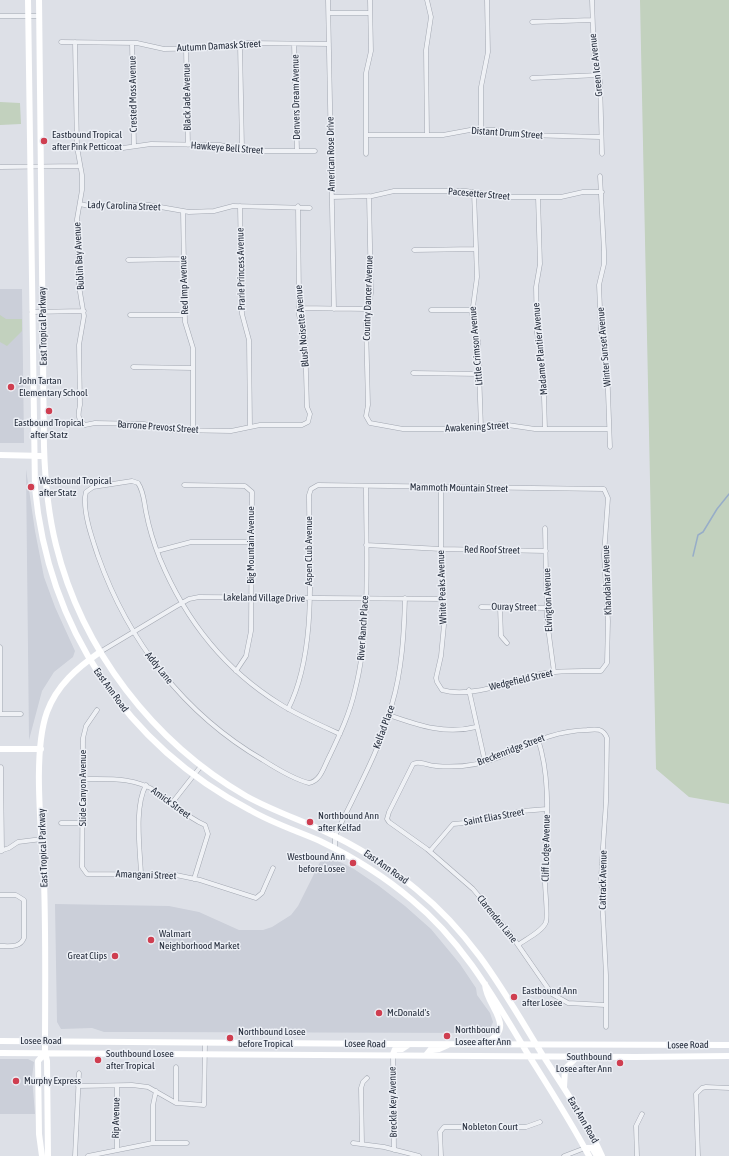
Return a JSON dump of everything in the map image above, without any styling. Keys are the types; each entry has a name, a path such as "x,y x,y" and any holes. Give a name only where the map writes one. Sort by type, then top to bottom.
{"main road":[{"name":"East Tropical Parkway","path":"28,0 42,312 44,456 50,516 58,554 70,589 100,652 68,677 56,693 45,721 41,749 42,839 46,942 48,1156"},
{"name":"East Tropical Parkway","path":"39,0 32,312 34,456 37,511 47,556 62,604 89,660"},
{"path":"0,455 44,456"},
{"name":"East Ann Road","path":"100,652 125,689 154,724 201,766 224,783 264,805 335,836 370,855 410,884 429,900 457,928 492,971 587,1126 602,1156"},
{"name":"East Ann Road","path":"89,660 113,695 135,722 166,752 194,775 248,810 335,848 355,859 394,885 428,914 448,935 485,983 589,1156"},
{"path":"0,749 41,749"},
{"path":"448,935 457,928"},
{"path":"485,983 485,994 499,1016 501,1024 495,1037 485,1044"},
{"name":"Losee Road","path":"0,1041 729,1045"},
{"path":"393,1054 395,1049 402,1049 409,1044"},
{"path":"426,1054 430,1050 439,1049 449,1044"},
{"name":"Losee Road","path":"0,1053 729,1056"},
{"name":"East Tropical Parkway","path":"42,1156 39,1134 38,1061 46,1053"},
{"path":"564,1088 565,1069 570,1062 578,1056"},
{"path":"585,1148 592,1148 597,1156"}],"street":[{"name":"American Rose Drive","path":"328,0 334,309"},
{"path":"366,154 366,73 371,51 370,0"},
{"path":"427,0 431,17 426,50 427,135"},
{"path":"482,130 481,87 488,52 487,0"},
{"name":"Green Ice Avenue","path":"592,0 594,56 599,75 600,137 602,154"},
{"path":"329,13 370,13"},
{"path":"0,16 39,16"},
{"path":"532,22 592,20"},
{"name":"Autumn Damask Street","path":"61,42 132,42 164,49 216,48 240,44 329,44"},
{"name":"Bublin Bay Avenue","path":"75,42 76,147 80,166 82,190 77,219 79,286 84,311 84,321 79,345 80,405 78,415 80,422"},
{"name":"Crested Moss Avenue","path":"132,42 134,146"},
{"path":"240,44 242,149"},
{"name":"Denvers Dream Avenue","path":"294,44 296,150"},
{"name":"Black Jade Avenue","path":"186,49 188,145"},
{"path":"532,78 599,75"},
{"name":"Distant Drum Street","path":"366,136 427,135 495,130 526,135 600,137"},
{"name":"Hawkeye Bell Street","path":"116,149 144,144 220,145 242,149 315,150"},
{"path":"0,167 80,166"},
{"name":"Winter Sunset Avenue","path":"600,176 602,192 604,264 599,285 599,293 601,332 607,365 610,447"},
{"name":"Pacesetter Street","path":"332,196 369,196 394,191 474,192 502,197 561,196 583,192 602,192"},
{"name":"Little Crimson Avenue","path":"474,192 476,282 472,310 477,333 481,428"},
{"name":"Country Dancer Avenue","path":"369,196 371,293 366,324 368,405 366,416 370,423"},
{"name":"Madame Plantier Avenue","path":"538,197 540,264 536,287 537,333 543,365 545,429"},
{"name":"Lady Carolina Street","path":"80,204 88,206 149,205 183,211 214,211 230,206 298,206 310,208"},
{"name":"Prarie Princess Avenue","path":"240,206 242,314 249,340 250,427"},
{"name":"Blush Noisette Avenue","path":"298,206 299,308 306,338 307,407 310,414 308,422"},
{"name":"Red Imp Avenue","path":"183,211 185,314 193,348 193,430"},
{"path":"414,250 476,249"},
{"path":"128,260 183,259"},
{"path":"299,308 368,309"},
{"path":"431,310 472,310"},
{"path":"32,312 84,311"},
{"path":"130,315 185,314"},
{"path":"133,367 193,368"},
{"path":"413,373 479,374"},
{"name":"Barrone Prevost Street","path":"80,422 85,425 96,423 144,424 173,430 231,431 260,425 302,426 308,422"},
{"name":"Awakening Street","path":"370,423 403,429 481,428 501,424 545,429 609,429"},
{"name":"Addy Lane","path":"157,551 149,525 143,493 138,484 132,481 93,487 86,492 85,504 93,541 113,593 132,632 161,673 206,720 255,756 305,782 312,783"},
{"name":"Mammoth Mountain Street","path":"312,488 318,484 505,489 595,488 604,489 606,492"},
{"name":"Big Mountain Avenue","path":"184,485 245,486 252,492 250,641 246,656 236,671"},
{"name":"River Ranch Place","path":"312,783 318,778 340,734 351,706 359,675 364,638 366,486"},
{"name":"White Peaks Avenue","path":"439,686 436,678 440,667 443,644 441,487"},
{"name":"Aspen Club Avenue","path":"288,709 299,683 305,658 309,598 309,495 312,488"},
{"name":"Khandahar Avenue","path":"605,668 607,663 608,621 604,555 608,498 606,492"},
{"name":"Elvington Avenue","path":"546,528 546,608 554,672"},
{"path":"251,542 191,542 177,544 157,551 182,604 207,639 236,671 268,696 288,709 340,734"},
{"name":"Red Roof Street","path":"366,545 441,549 546,550"},
{"name":"Lakeland Village Drive","path":"100,652 182,604 199,597 443,599"},
{"name":"Kelfad Place","path":"335,848 335,836 380,742 389,715 400,667 405,598"},
{"name":"Ouray Street","path":"481,607 546,608"},
{"path":"500,607 501,636 507,643"},
{"path":"0,647 0,714 21,714"},
{"name":"Wedgefield Street","path":"439,686 446,691 469,690 504,685 554,672 576,670 601,671 605,668"},
{"path":"469,690 485,762"},
{"name":"Slide Canyon Avenue","path":"83,869 84,731 88,721 97,710"},
{"path":"389,715 434,729 455,730 476,727"},
{"name":"Breckenridge Street","path":"387,819 406,776 416,763 455,767 485,762 538,739 554,734 573,730 599,729 606,734"},
{"name":"Cattrack Avenue","path":"606,734 607,779 601,877 606,1027"},
{"name":"Cliff Lodge Avenue","path":"518,945 543,927 547,919 545,883 547,809 545,768 538,739"},
{"path":"172,804 201,766"},
{"path":"1,768 1,851 18,842 42,839"},
{"name":"Amick Street","path":"83,779 124,780 146,785 191,818 205,825 208,831 194,879"},
{"path":"140,874 140,805 141,794 146,785"},
{"name":"Saint Elias Street","path":"430,852 453,824 476,822 522,811 547,809"},
{"name":"Clarendon Lane","path":"387,819 430,852 480,898 518,945 546,987 559,999 576,1004 605,1006"},
{"path":"61,823 83,823"},
{"name":"Amangani Street","path":"83,869 87,874 92,875 165,874 194,879 256,898 262,893 273,868"},
{"path":"0,895 22,896 24,900 24,938 22,943 17,946 0,946"},
{"path":"78,1086 148,1087 176,1102 204,1105 205,1043"},
{"name":"Breckle Key Avenue","path":"393,1054 394,1150"},
{"path":"176,1067 176,1102"},
{"path":"75,1156 79,1073"},
{"path":"362,1144 361,1088 362,1082 367,1078"},
{"name":"Rip Avenue","path":"117,1086 117,1150"},
{"path":"698,1156 697,1092 706,1087 729,1088"},
{"path":"153,1143 153,1105 156,1091"},
{"path":"637,1156 636,1126 642,1114"},
{"name":"Nobleton Court","path":"441,1156 441,1130 446,1127 531,1127 540,1122"},
{"path":"88,1156 153,1143 187,1143"},
{"path":"353,1143 419,1156"},
{"path":"564,1156 585,1148"}],"shaded area":[{"name":"John Tartan Elementary School","path":"0,289 22,289 24,443 0,443"},
{"path":"26,469 35,531 44,577 55,607 75,651 73,657 54,672 42,691 29,740"},
{"path":"324,854 354,869 379,886 431,929 460,964 476,988 477,995 490,1013 493,1022 491,1027 483,1033 104,1032 92,1028 61,1029 57,1022 55,904 169,906 199,912 239,930 263,930 272,927 291,915 298,906"},
{"path":"0,1059 28,1059 34,1062 32,1077 35,1114 0,1114"}],"green space":[{"path":"640,0 729,0 729,804 689,797 656,769"},
{"path":"0,102 20,103 21,124 0,125"},
{"path":"0,315 6,319 22,319 22,331 7,346 0,342"}],"waterway":[{"path":"693,556 698,535 703,532 717,509 729,494"}],"place":[{"name":"Eastbound Tropical after Pink Petticoat","path":"44,141"},
{"name":"John Tartan Elementary School","path":"11,387"},
{"name":"Eastbound Tropical after Statz","path":"49,411"},
{"name":"Westbound Tropical after Statz","path":"31,487"},
{"name":"Northbound Ann after Kelfad","path":"310,822"},
{"name":"Westbound Ann before Losee","path":"353,863"},
{"name":"Walmart Neighborhood Market","path":"151,940"},
{"name":"Great Clips","path":"115,956"},
{"name":"Eastbound Ann after Losee","path":"514,997"},
{"name":"McDonald's","path":"379,1013"},
{"name":"Northbound Losee after Ann","path":"447,1036"},
{"name":"Northbound Losee before Tropical","path":"230,1038"},
{"name":"Southbound Losee after Tropical","path":"98,1060"},
{"name":"Southbound Losee after Ann","path":"620,1063"},
{"name":"Murphy Express","path":"16,1081"}]}
